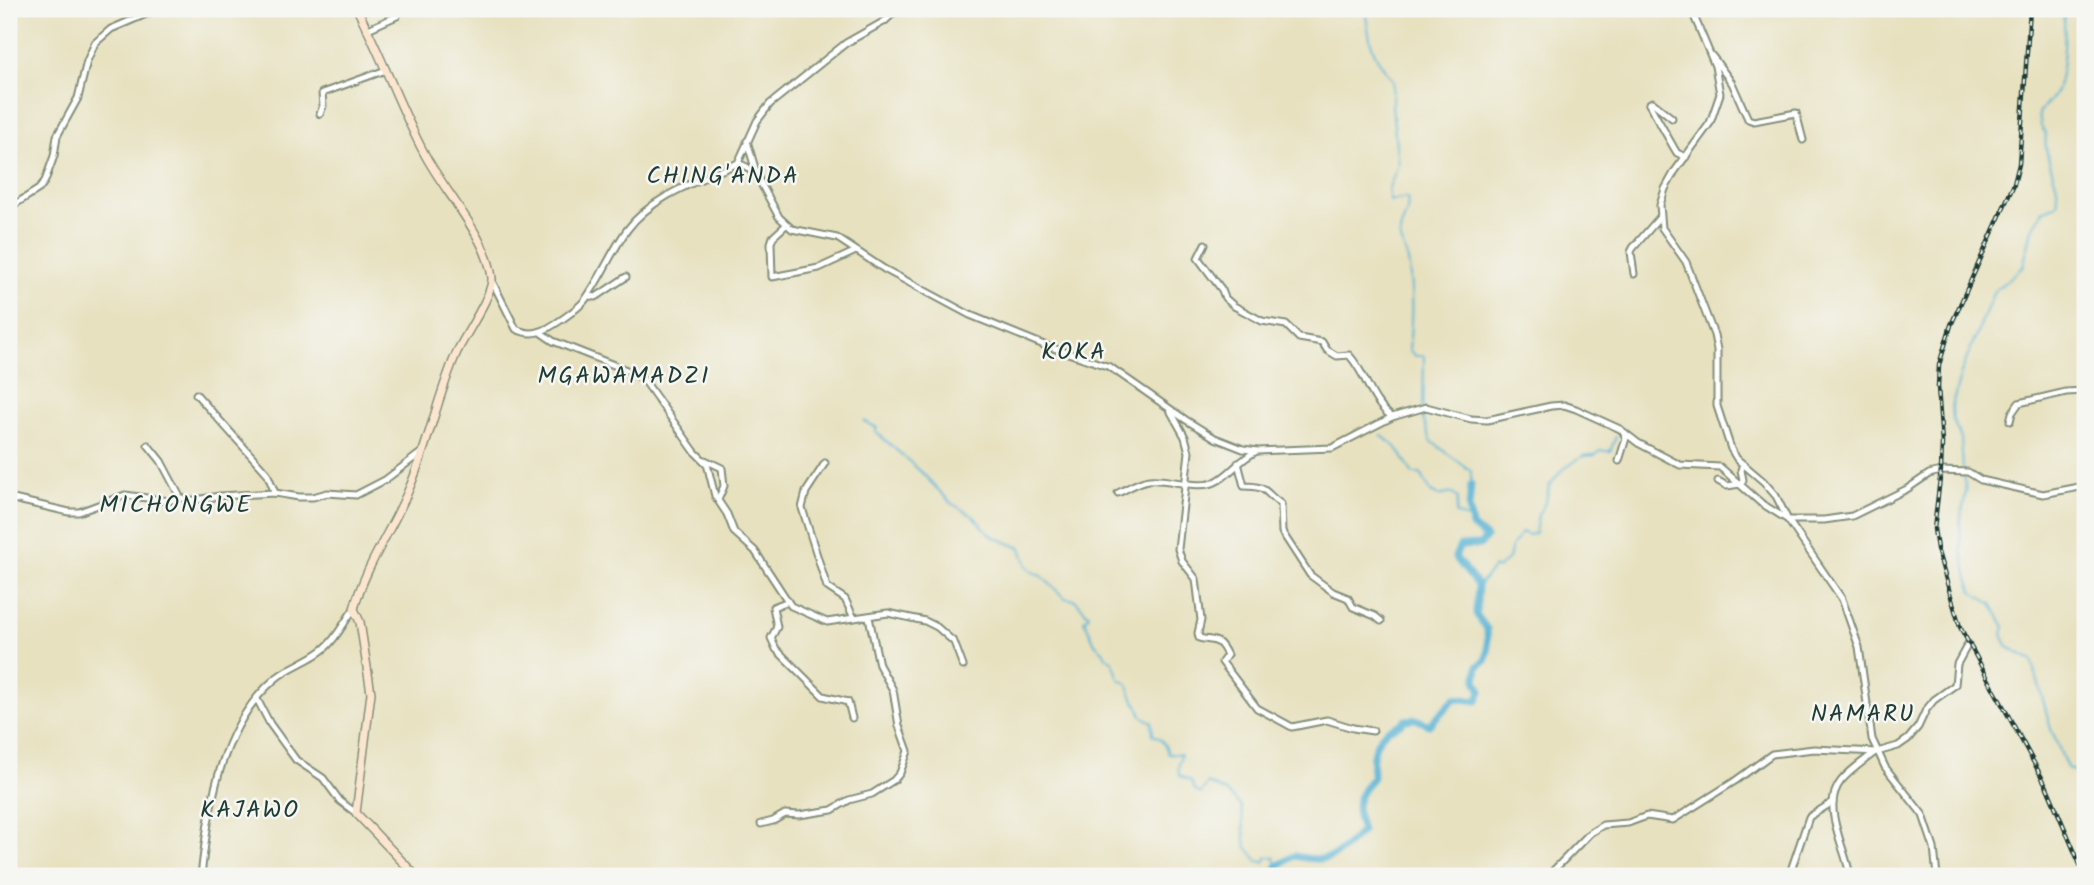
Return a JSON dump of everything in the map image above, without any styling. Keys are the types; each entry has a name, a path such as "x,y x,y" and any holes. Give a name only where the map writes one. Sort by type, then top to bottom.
{"street":[{"path":"9,208 39,189 45,181 54,156 57,136 78,98 87,61 95,43 111,29 158,9"},
{"path":"357,9 426,158 481,244 492,281 516,329 523,332 540,332 580,306 589,296 622,237 645,211 690,185 738,163 757,121 770,104 846,43 885,21 898,9"},
{"path":"368,29 393,20 397,16 394,9"},
{"path":"1691,9 1699,32 1710,53 1732,83 1748,119 1752,121 1796,113 1803,140"},
{"path":"1634,274 1631,252 1660,217 1665,189 1710,123 1720,94 1710,53"},
{"path":"320,114 322,93 386,70"},
{"path":"1672,118 1652,102 1648,104 1674,148 1686,157"},
{"path":"747,141 758,178 786,225 801,232 837,238 884,269 971,315 1044,345 1110,367 1170,410 1222,441 1243,449 1258,451 1332,447 1392,417 1424,408 1487,420 1564,405 1620,429 1638,443 1680,465 1720,467 1761,503 1788,520 1825,520 1852,516 1933,473 1968,472 1981,480 2043,495 2085,486"},
{"path":"738,163 747,167 758,178"},
{"path":"1660,217 1667,235 1686,262 1714,335 1717,350 1717,406 1731,449 1743,464 1768,486 1788,520 1838,591 1859,647 1876,752 1923,815 1934,848 1937,876"},
{"path":"786,225 773,237 771,243 772,277 819,268 856,251"},
{"path":"1205,244 1198,258 1222,289 1225,298 1249,315 1286,326 1299,338 1322,342 1327,350 1337,356 1349,355 1358,365 1379,408 1392,417"},
{"path":"589,296 596,297 626,277"},
{"path":"201,876 219,776 235,730 276,678 327,646 354,609 368,568 401,509 447,376 464,336 483,306 492,281"},
{"path":"540,332 553,341 629,371 644,380 695,452 704,460 722,468 724,486 718,500"},
{"path":"2010,421 2019,402 2066,392 2085,391"},
{"path":"195,394 267,473 275,493"},
{"path":"1170,410 1188,446 1187,483 1178,549 1182,561 1196,579 1201,620 1199,638 1219,642 1227,655 1222,662 1257,708 1292,727 1327,720 1373,731"},
{"path":"1619,461 1626,438 1620,429"},
{"path":"148,445 161,461 180,497 189,501 220,496 275,493 307,498 327,493 356,495 404,468 422,452"},
{"path":"1118,493 1146,480 1202,485 1216,482 1244,457 1258,451"},
{"path":"704,460 718,500 733,531 755,551 786,602 798,610 830,622 887,613 925,621 937,627 954,642 963,666"},
{"path":"825,463 806,492 803,508 827,587 845,600 854,618"},
{"path":"1238,463 1244,486 1269,491 1281,504 1282,532 1310,575 1333,592 1348,598 1353,607 1381,621"},
{"path":"1740,484 1743,480 1743,464"},
{"path":"1718,481 1727,486 1740,484"},
{"path":"9,498 79,512 125,495 169,501 180,497"},
{"path":"786,602 773,607 777,627 771,638 776,649 823,696 848,702 852,718"},
{"path":"354,609 360,622 371,688 356,813"},
{"path":"761,824 785,814 799,815 832,810 849,800 872,794 900,773 908,751 899,726 893,690 879,665 869,617"},
{"path":"1548,876 1590,832 1603,825 1628,823 1647,816 1673,820 1772,754 1814,749 1876,752 1893,748 1908,739 1930,705 1955,685 1957,664 1968,644"},
{"path":"257,699 270,724 296,760 323,778 340,801 356,813 416,876"},
{"path":"1850,876 1835,817 1835,791 1843,779 1876,752"},
{"path":"1790,876 1810,817 1833,802"}],"waterway":[{"path":"1365,9 1372,47 1393,80 1392,106 1398,165 1388,190 1390,201 1407,198 1407,210 1400,235 1411,283 1409,350 1415,356 1424,356 1423,419 1431,441 1471,471 1471,485"},
{"path":"1963,469 1961,439 1953,420 1952,406 1961,373 1994,291 2023,267 2032,229 2042,211 2057,205 2057,187 2039,113 2059,83 2064,39 2062,9"},
{"path":"864,421 877,428 875,431 951,503 973,516 992,536 1021,548 1027,566 1033,572 1065,598 1075,600 1089,615 1084,620 1095,644 1113,662 1119,679 1128,684 1142,716 1152,722 1153,735 1163,742 1168,754 1181,754 1178,769 1180,776 1191,781 1195,790 1201,794 1208,783 1226,792 1241,806 1246,846 1258,861 1264,862 1267,857 1275,857 1277,866"},
{"path":"1381,435 1397,448 1413,474 1421,474 1431,492 1439,496 1451,493 1458,498 1456,514 1471,520"},
{"path":"1478,586 1494,567 1497,569 1507,559 1511,547 1522,532 1529,535 1535,533 1538,515 1546,501 1549,486 1561,471 1583,456 1610,451 1616,437"},
{"path":"1963,474 1966,491 1960,523 1962,552 1969,582 1974,593 1992,604 2005,627 2002,635 2008,647 2032,660 2051,729 2067,768 2085,775"},
{"path":"1274,876 1277,866 1294,856 1318,859 1333,856 1362,831 1358,802 1373,777 1375,748 1385,732 1405,720 1416,719 1429,725 1455,698 1477,701 1481,691 1476,680 1478,666 1485,661 1488,652 1487,629 1476,614 1478,586 1455,557 1460,546 1480,545 1486,538 1472,526 1469,508 1471,485"}],"railway":[{"path":"2030,9 2019,164 2014,184 1951,325 1939,365 1942,443 1934,529 1937,549 1960,627 2046,785 2085,876"}],"district":[{"name":"CHING'ANDA","path":"723,175"},
{"name":"KOKA","path":"1074,351"},
{"name":"MGAWAMADZI","path":"624,375"},
{"name":"MICHONGWE","path":"176,504"},
{"name":"NAMARU","path":"1863,713"},
{"name":"KAJAWO","path":"250,809"}]}
